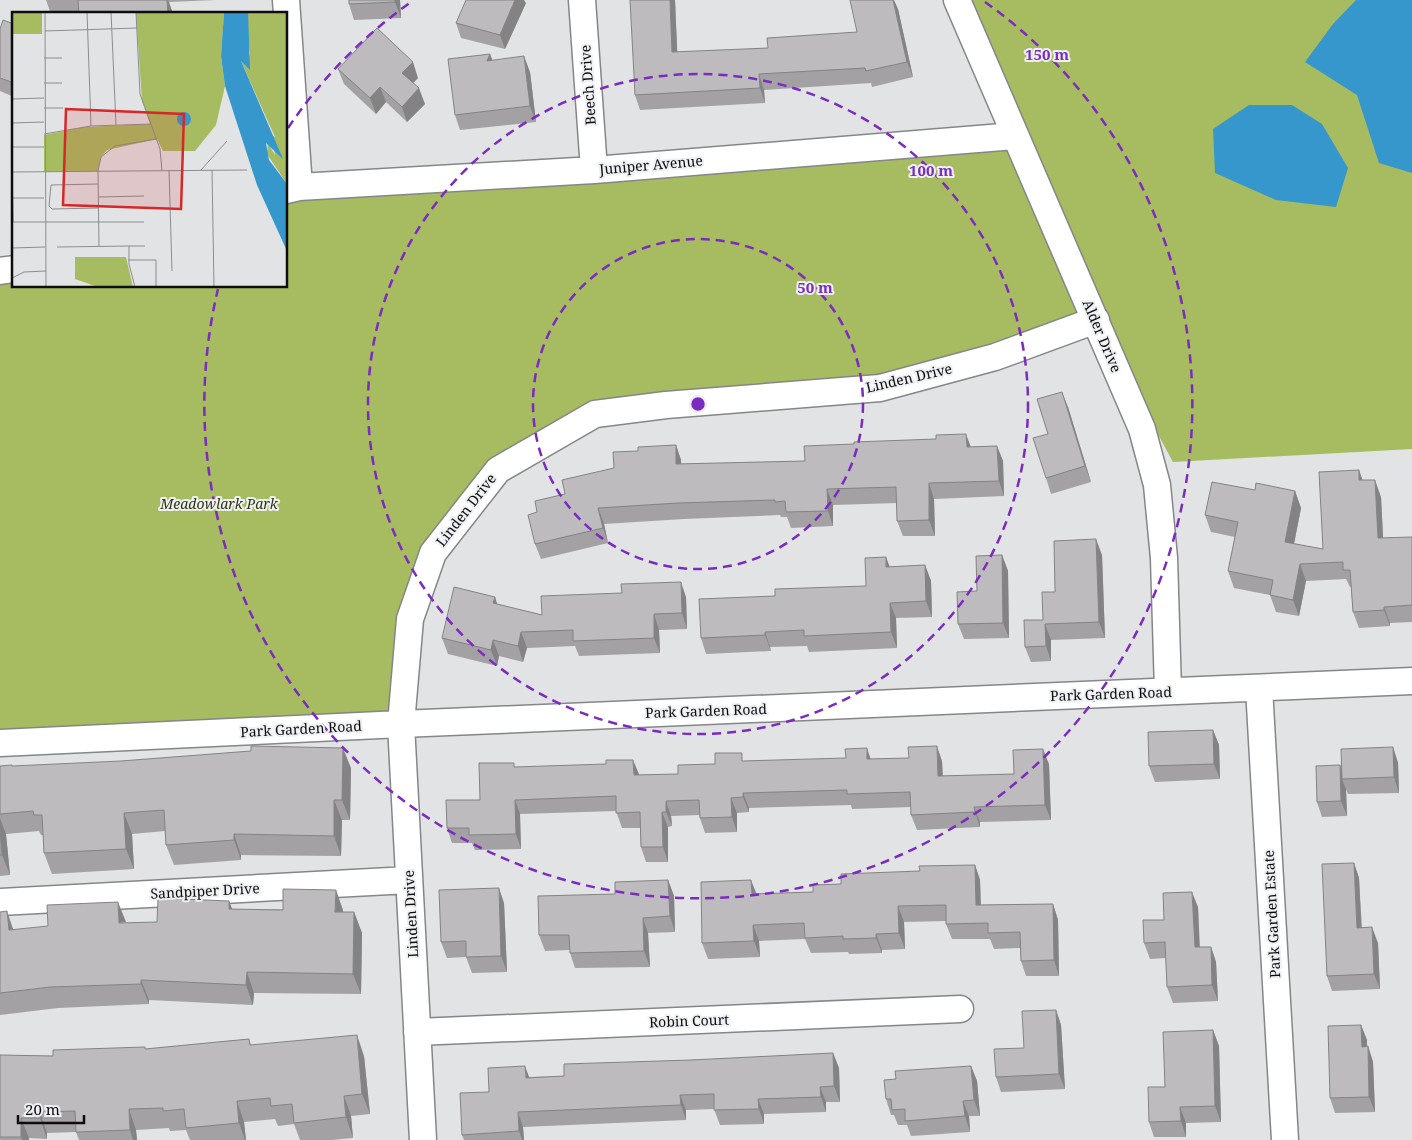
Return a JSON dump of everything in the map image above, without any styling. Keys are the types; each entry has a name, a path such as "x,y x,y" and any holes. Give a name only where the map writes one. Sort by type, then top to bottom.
{"street":[{"name":"Beech Drive","path":"582,0 594,170"},
{"name":"Alder Drive","path":"957,0 1142,429 1157,485 1164,558 1168,691"},
{"path":"288,54 293,189"},
{"name":"Juniper Avenue","path":"293,189 594,170 1015,136"},
{"name":"Linden Drive","path":"423,1140 401,724 410,619 433,553 498,470 595,414 666,405 880,388 994,357 1096,320"},
{"name":"Park Garden Road","path":"0,743 1412,681"},
{"name":"Park Garden Estate","path":"1259,688 1285,1140"},
{"name":"Sandpiper Drive","path":"0,902 409,880"},
{"name":"Robin Court","path":"417,1032 960,1009"}],"green space":[{"name":"Meadowlark Park","path":"957,0 1412,0 1412,449 1173,462 1096,320 880,388 595,414 498,470 433,553 401,724 0,743 0,271 12,269 12,288 288,288 288,190 1015,136"}],"water":[{"path":"1356,0 1412,0 1412,173 1379,163 1357,95 1305,62 1333,24"},
{"path":"1249,105 1292,105 1322,124 1348,168 1336,207 1276,200 1215,173 1213,129"}],"building":[{"path":"78,0 167,0 168,12 79,12"},
{"path":"349,0 395,0 395,2 349,4"},
{"path":"466,0 515,0 500,35 456,23"},
{"path":"630,0 670,0 672,52 768,48 767,38 857,32 850,0 893,0 907,62 866,71 865,68 759,74 760,88 635,95"},
{"path":"3,20 12,23 12,82 0,78 0,29"},
{"path":"377,28 413,62 402,73 419,88 402,107 380,87 370,98 338,69"},
{"path":"490,54 487,61 524,56 530,106 455,115 448,59"},
{"path":"1062,392 1085,466 1046,478 1033,438 1048,434 1037,399"},
{"path":"966,434 967,447 997,446 999,481 929,483 929,520 897,521 896,487 827,489 828,511 786,512 785,501 775,502 775,500 598,508 603,528 535,544 528,515 537,512 535,501 565,494 562,480 614,468 613,452 638,451 638,447 676,445 676,464 805,461 804,446 936,439 936,435"},
{"path":"1359,470 1359,480 1375,480 1378,538 1412,537 1412,605 1384,607 1384,610 1353,612 1350,570 1343,570 1343,562 1300,564 1293,600 1270,595 1273,580 1228,571 1238,522 1205,515 1212,482 1255,490 1256,483 1295,491 1285,542 1323,549 1319,472"},
{"path":"1096,539 1099,622 1045,624 1046,646 1025,647 1024,620 1043,620 1042,592 1055,592 1054,541"},
{"path":"1002,555 1003,623 958,624 957,592 977,591 976,556"},
{"path":"886,557 886,567 925,565 926,601 890,603 891,632 804,636 804,630 765,632 765,635 701,638 699,599 775,596 775,589 866,586 865,558"},
{"path":"681,582 682,613 654,614 654,638 573,641 573,630 521,632 518,646 493,640 491,650 442,638 454,587 495,597 493,603 542,615 541,596 622,593 621,584"},
{"path":"1213,730 1214,764 1149,766 1148,732"},
{"path":"251,746 343,748 342,800 334,800 334,836 234,834 234,840 166,845 164,810 124,813 126,849 44,853 42,815 34,815 33,811 0,814 0,766 121,761 251,751"},
{"path":"937,746 938,776 1014,774 1013,750 1043,749 1045,805 974,807 975,812 911,815 910,792 847,794 847,790 743,793 743,797 731,798 732,817 700,818 699,800 666,801 666,812 662,812 663,847 641,847 640,812 616,813 616,796 515,800 516,834 469,835 469,828 447,828 446,800 480,800 479,763 514,763 514,767 606,764 606,760 633,760 634,775 678,774 678,765 715,764 715,753 742,753 742,761 846,758 845,749 867,748 867,759 909,758 908,747"},
{"path":"1393,747 1394,777 1342,779 1341,749"},
{"path":"1340,765 1341,801 1317,802 1316,766"},
{"path":"0,829 2,855 0,855"},
{"path":"1354,863 1357,928 1372,927 1374,974 1327,976 1322,864"},
{"path":"975,865 976,905 1053,904 1054,960 1021,961 1020,932 988,933 988,923 946,924 946,905 898,906 899,933 876,934 876,938 843,939 843,936 805,938 804,923 753,925 754,941 702,943 701,882 751,880 752,894 813,892 813,885 841,884 841,874 920,871 919,866"},
{"path":"668,880 670,916 643,918 644,951 570,953 569,935 539,935 538,896 615,894 615,882"},
{"path":"499,888 501,956 466,957 466,941 441,942 439,890"},
{"path":"283,889 336,890 335,912 354,912 353,974 247,972 246,985 141,980 141,984 50,987 0,993 0,912 7,911 9,930 48,926 47,905 118,902 119,923 157,922 158,898 229,901 229,909 283,910"},
{"path":"1192,892 1195,947 1211,947 1212,985 1167,987 1165,942 1144,943 1143,920 1164,920 1163,893"},
{"path":"1056,1010 1059,1074 996,1077 994,1049 1024,1048 1022,1011"},
{"path":"1361,1025 1362,1047 1368,1046 1369,1097 1330,1098 1328,1026"},
{"path":"1213,1030 1215,1106 1180,1107 1181,1121 1149,1122 1148,1087 1165,1087 1163,1032"},
{"path":"357,1035 362,1094 344,1096 346,1117 294,1123 292,1104 271,1106 270,1098 237,1101 239,1123 186,1128 184,1109 163,1111 163,1108 129,1109 130,1130 76,1132 75,1111 40,1112 40,1118 21,1118 21,1137 0,1137 0,1055 53,1056 53,1050 145,1047 145,1049 249,1039 250,1045"},
{"path":"833,1053 834,1086 820,1087 821,1097 758,1099 759,1109 714,1110 714,1094 680,1095 681,1105 518,1112 519,1131 462,1135 460,1093 489,1092 488,1068 525,1066 526,1078 564,1076 564,1064"},
{"path":"971,1066 974,1100 963,1101 965,1116 905,1121 905,1109 892,1110 891,1099 886,1099 884,1080 896,1079 895,1071"}]}
